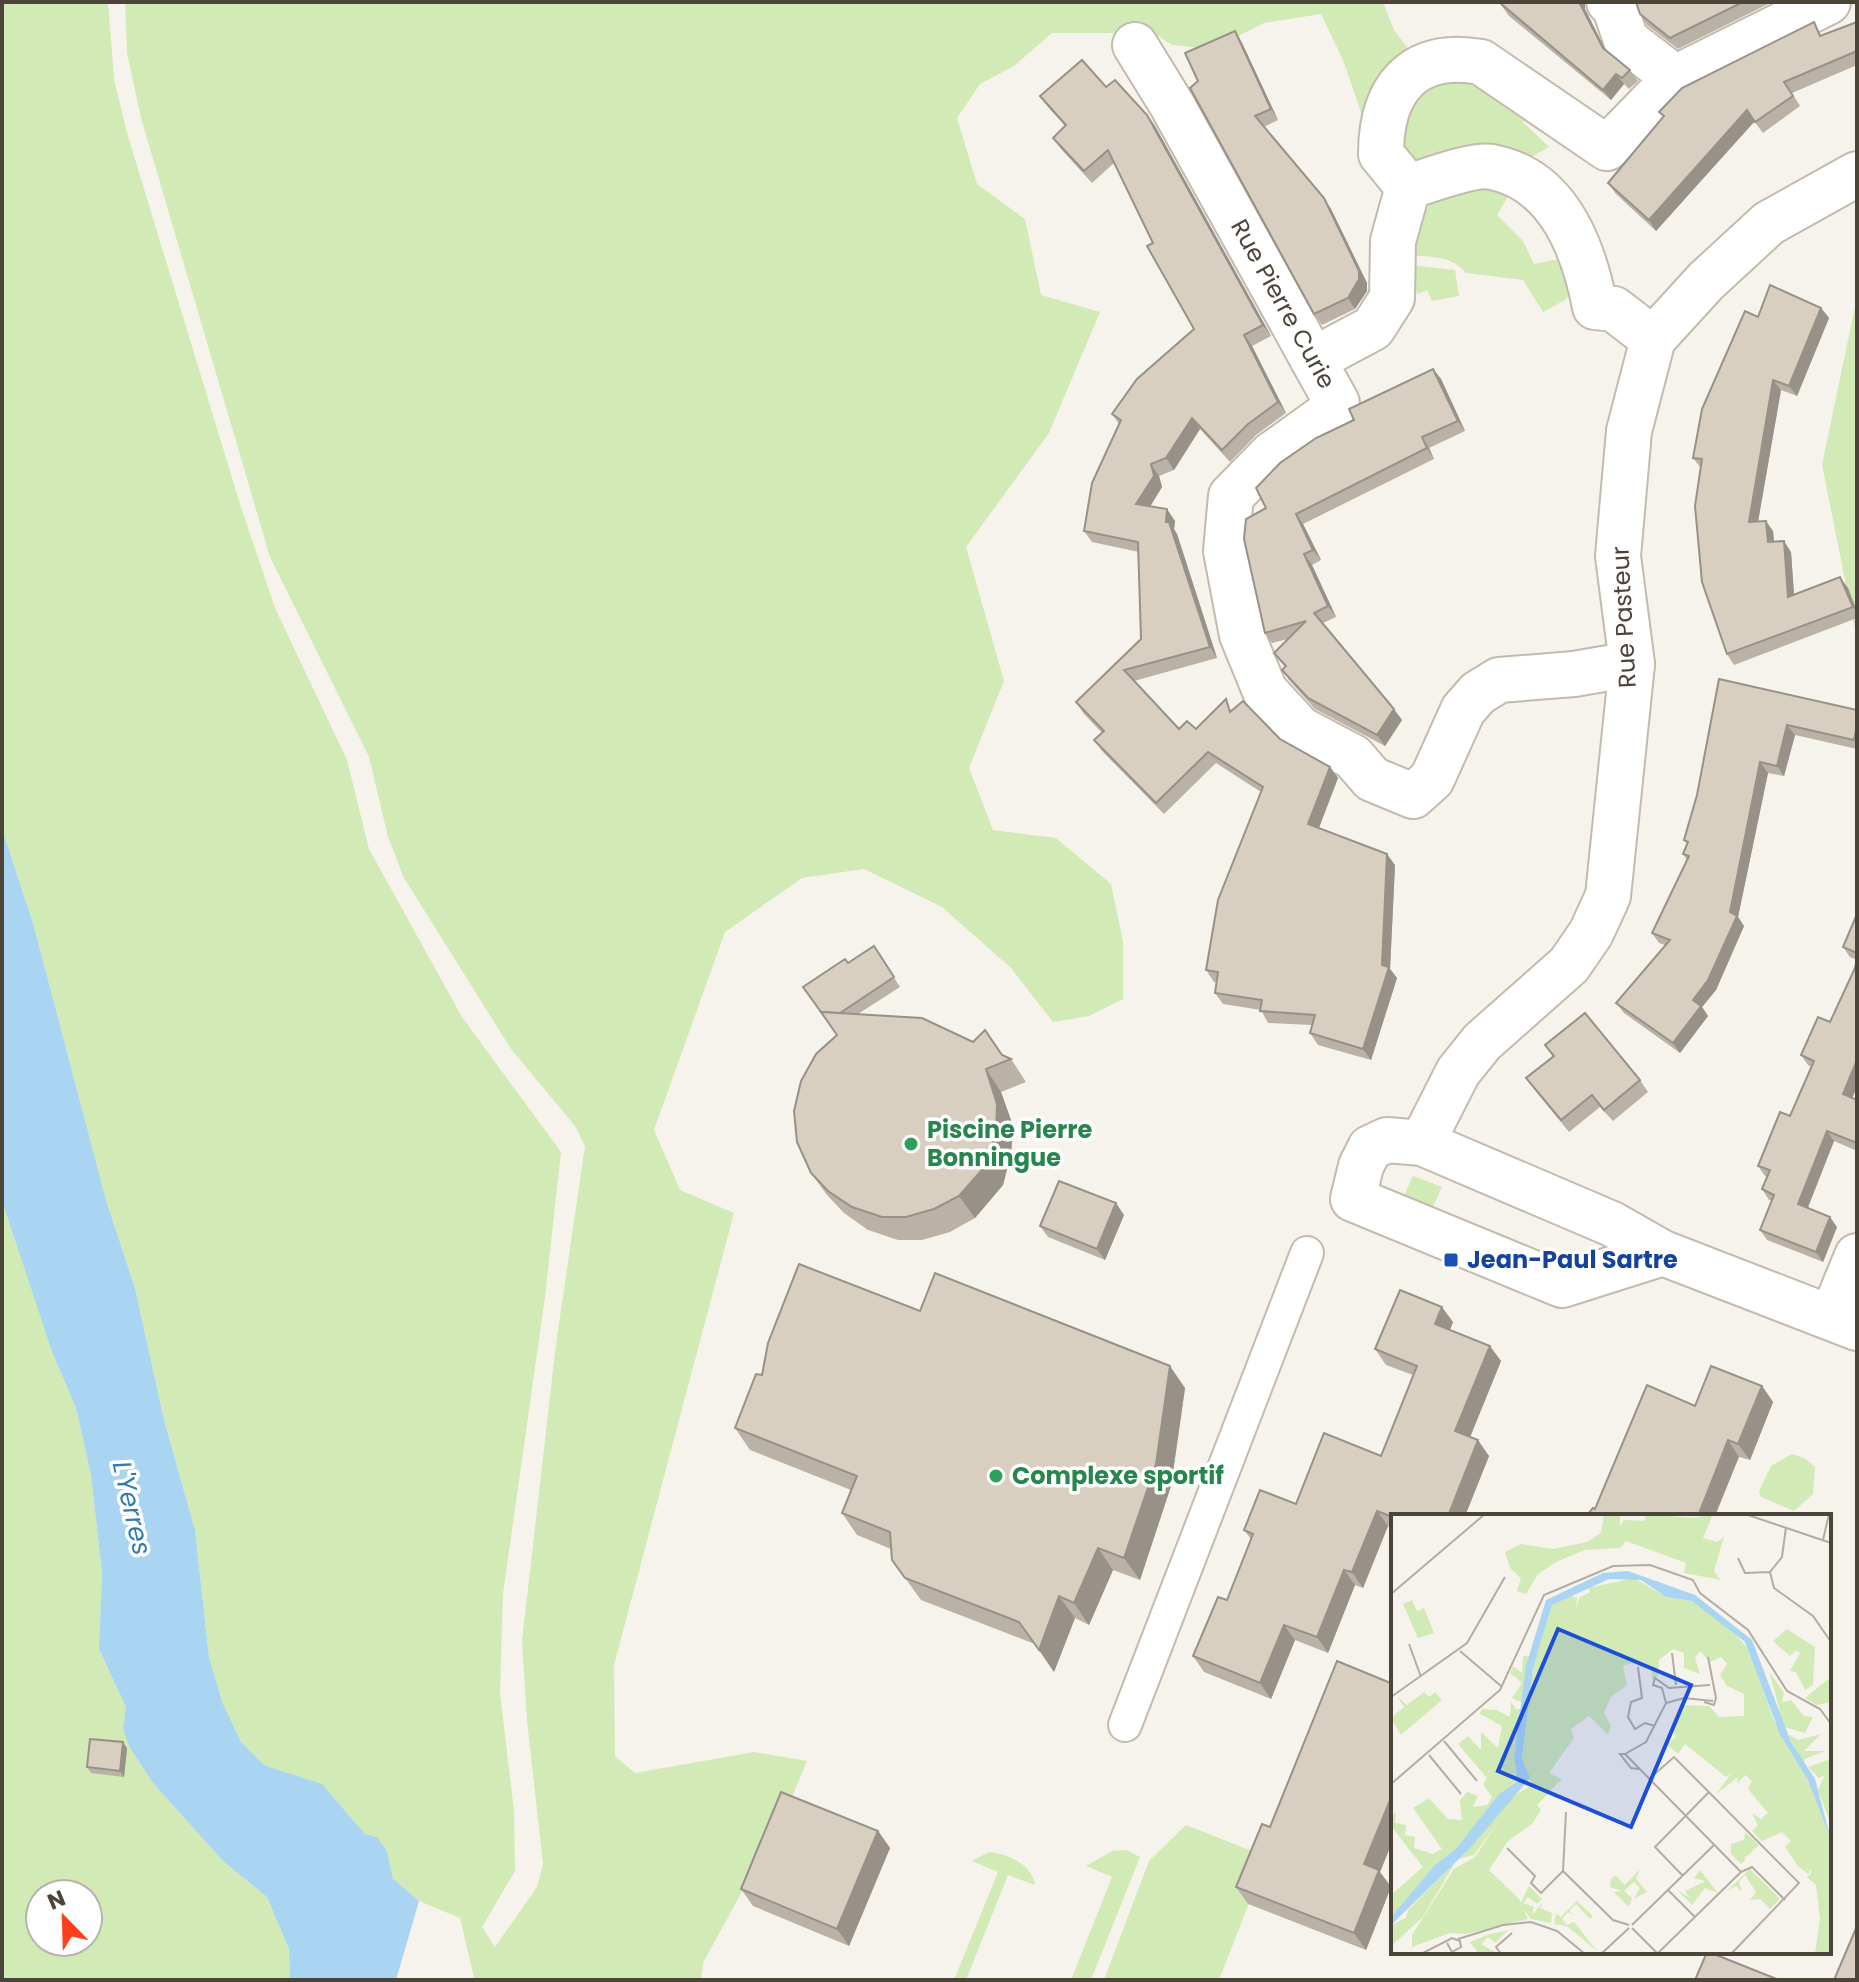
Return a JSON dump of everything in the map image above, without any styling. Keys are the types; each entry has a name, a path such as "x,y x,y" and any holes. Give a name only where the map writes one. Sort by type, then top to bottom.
{"street":[{"path":"1609,2 1615,8 1626,40 1675,78"},
{"path":"1408,187 1381,154 1383,117 1392,93 1408,77 1436,60 1458,58 1481,62 1607,148 1675,78 1828,2"},
{"name":"Rue Pierre Curie","path":"1135,45 1172,105 1337,403 1324,417 1271,455 1231,496 1226,551 1242,635 1265,691 1300,729 1353,757 1372,779 1413,796 1432,779 1463,710 1478,693 1499,680 1574,674 1632,664"},
{"path":"1408,187 1489,166 1529,180 1562,214 1586,260 1595,307 1614,309 1653,339"},
{"name":"Rue Pasteur","path":"1422,1143 1458,1072 1482,1042 1569,965 1591,933 1608,896 1632,664 1618,556 1629,431 1653,339 1706,281 1769,223 1857,174"},
{"path":"1313,360 1373,328 1392,298 1393,241 1408,187"},
{"path":"1663,1253 1562,1285 1353,1199 1361,1166 1370,1148 1387,1140 1422,1143 1612,1224 1663,1253 1844,1323 1857,1256"},
{"path":"1125,1725 1307,1253"}],"green space":[{"path":"2,2 108,2 114,79 127,133 240,504 275,608 347,760 369,849 462,1017 561,1152 545,1297 503,1594 500,1693 514,1811 515,1871 482,1927 495,1947 537,1887 543,1864 527,1721 522,1641 556,1344 585,1146 575,1126 511,1049 404,878 388,837 369,757 270,557 141,118 127,53 125,2 1383,2 1394,30 1413,55 1366,127 1343,60 1321,14 1264,23 1213,49 1172,45 1154,33 1052,33 1014,66 980,84 957,118 977,184 1025,219 1041,295 1100,312 1049,433 966,547 1004,681 969,768 993,830 1056,838 1111,884 1123,941 1123,999 1089,1016 1053,1022 1011,968 942,907 864,869 802,878 725,932 654,1130 680,1190 734,1213 614,1665 615,1756 635,1773 754,1752 807,1761 787,1809 703,1963 701,1980 470,1980 474,1977 460,1918 419,1901 393,1879 387,1851 377,1837 365,1834 322,1784 264,1765 241,1742 223,1704 209,1657 195,1530 164,1420 135,1288 106,1200 33,923 2,829"},
{"path":"1440,67 1535,109 1523,122 1549,147 1526,160 1409,166 1391,127"},
{"path":"1514,186 1497,215 1523,241 1534,264 1574,256 1573,290 1565,300 1543,312 1523,280 1466,273 1445,259 1403,255 1424,214 1442,194 1469,188"},
{"path":"1402,264 1455,270 1459,296 1432,301 1427,290 1418,294"},
{"path":"1857,297 1857,640 1822,465"},
{"path":"1413,1176 1442,1187 1430,1214 1401,1202"},
{"path":"2,1201 52,1352 76,1408 91,1475 102,1573 99,1649 126,1707 123,1728 153,1783 223,1861 267,1897 289,1949 290,1980 2,1980"},
{"path":"1792,1454 1804,1458 1815,1467 1813,1494 1794,1511 1761,1497 1759,1491 1771,1466"},
{"path":"1186,1825 1267,1857 1219,1980 1104,1980 1149,1861"},
{"path":"1126,1850 1140,1857 1091,1980 1071,1980 1112,1877 1086,1866 1112,1851"},
{"path":"989,1852 1018,1861 1029,1871 1035,1885 1008,1875 966,1980 954,1980 998,1872 972,1861"}],"water":[{"name":"L'Yerres","path":"2,829 33,923 106,1200 135,1288 164,1420 195,1530 209,1657 223,1704 241,1742 264,1765 322,1784 365,1834 377,1837 387,1851 393,1879 419,1901 396,1980 290,1980 289,1949 267,1897 223,1861 153,1783 129,1746 123,1728 126,1707 99,1649 102,1573 91,1475 76,1408 52,1352 2,1201"}],"building":[{"path":"1499,2 1579,2 1603,48 1630,70 1622,78 1616,74 1603,90"},
{"path":"1636,2 1743,2 1670,38 1640,14"},
{"path":"1814,22 1820,36 1857,22 1857,51 1784,82 1793,96 1755,122 1747,110 1649,220 1608,183 1664,116 1659,112 1682,88"},
{"path":"1235,31 1271,109 1255,116 1324,198 1359,271 1359,279 1348,298 1314,314 1190,88 1198,81 1185,53"},
{"path":"1082,60 1106,87 1115,80 1147,115 1263,325 1244,335 1278,402 1248,424 1222,450 1192,418 1166,458 1151,464 1154,476 1136,504 1167,509 1166,522 1169,522 1210,647 1124,670 1179,729 1187,721 1196,729 1226,699 1230,712 1243,701 1280,739 1330,767 1308,824 1387,854 1382,965 1389,967 1363,1049 1310,1033 1315,1015 1260,1011 1262,1000 1215,993 1218,972 1206,970 1218,900 1263,787 1208,752 1156,803 1094,740 1104,731 1076,702 1141,639 1138,542 1084,531 1092,483 1121,420 1112,414 1137,379 1194,329 1147,246 1153,243 1108,150 1084,171 1053,138 1066,125 1040,96"},
{"path":"1770,285 1821,308 1789,386 1773,380 1749,522 1766,521 1768,542 1784,541 1788,597 1840,577 1853,607 1727,654 1702,582 1695,506 1702,459 1693,458 1702,409 1745,311 1758,317"},
{"path":"1433,369 1458,421 1422,437 1427,448 1296,514 1313,550 1304,554 1328,606 1314,613 1394,709 1377,735 1308,698 1282,670 1286,666 1274,653 1306,621 1265,633 1244,539 1246,519 1266,508 1256,488 1280,463 1316,438 1354,420 1349,409"},
{"path":"1719,679 1857,710 1857,726 1854,740 1787,725 1777,766 1760,762 1730,912 1737,916 1708,980 1693,1000 1701,1006 1673,1043 1616,1003 1670,940 1652,933 1689,856 1683,854 1688,842 1684,840 1697,795"},
{"path":"1857,914 1857,953 1843,947"},
{"path":"874,946 894,977 840,1013 821,1012 803,987 845,959 848,963"},
{"path":"1857,959 1857,1060 1843,1094 1857,1100 1857,1143 1827,1131 1798,1204 1830,1217 1816,1252 1760,1230 1774,1195 1762,1189 1770,1170 1758,1166 1780,1112 1790,1116 1814,1061 1801,1055 1818,1017 1830,1022"},
{"name":"Piscine Pierre Bonningue","path":"821,1012 922,1018 973,1042 985,1030 1002,1055 1011,1059 986,1069 997,1104 996,1131 988,1163 959,1196 934,1209 906,1217 882,1217 852,1207 828,1191 811,1173 797,1142 794,1111 801,1081 816,1054 837,1035"},
{"path":"1585,1013 1640,1080 1604,1110 1592,1095 1561,1120 1526,1078 1554,1056 1545,1045"},
{"path":"1059,1181 1116,1203 1097,1249 1040,1226"},
{"name":"Complexe sportif","path":"799,1264 920,1311 935,1273 1170,1366 1156,1464 1124,1558 1098,1548 1074,1603 1059,1596 1039,1650 1019,1622 905,1578 892,1560 890,1532 842,1513 857,1476 735,1428 756,1374 762,1375 768,1343"},
{"path":"1400,1290 1442,1307 1435,1324 1490,1346 1455,1431 1478,1440 1449,1514 1391,1516 1377,1511 1352,1572 1344,1570 1317,1637 1284,1625 1260,1683 1193,1656 1218,1597 1227,1600 1253,1534 1244,1530 1260,1490 1296,1504 1324,1433 1381,1456 1417,1366 1375,1349"},
{"path":"1711,1366 1762,1386 1738,1444 1728,1440 1699,1514 1588,1514 1595,1509 1647,1385 1695,1406"},
{"path":"1337,1661 1391,1683 1391,1798 1364,1864 1379,1870 1354,1933 1236,1887 1262,1824 1270,1827"},
{"path":"90,1739 123,1742 120,1771 87,1767"},
{"path":"781,1792 878,1831 837,1929 741,1889"},
{"path":"1857,1926 1857,1980 1834,1980"},
{"path":"1706,1954 1714,1954 1779,1980 1695,1980"}],"place":[{"name":"Piscine Pierre Bonningue","path":"911,1144"},
{"name":"Jean-Paul Sartre","path":"1451,1260"},
{"name":"Complexe sportif","path":"996,1476"}]}
